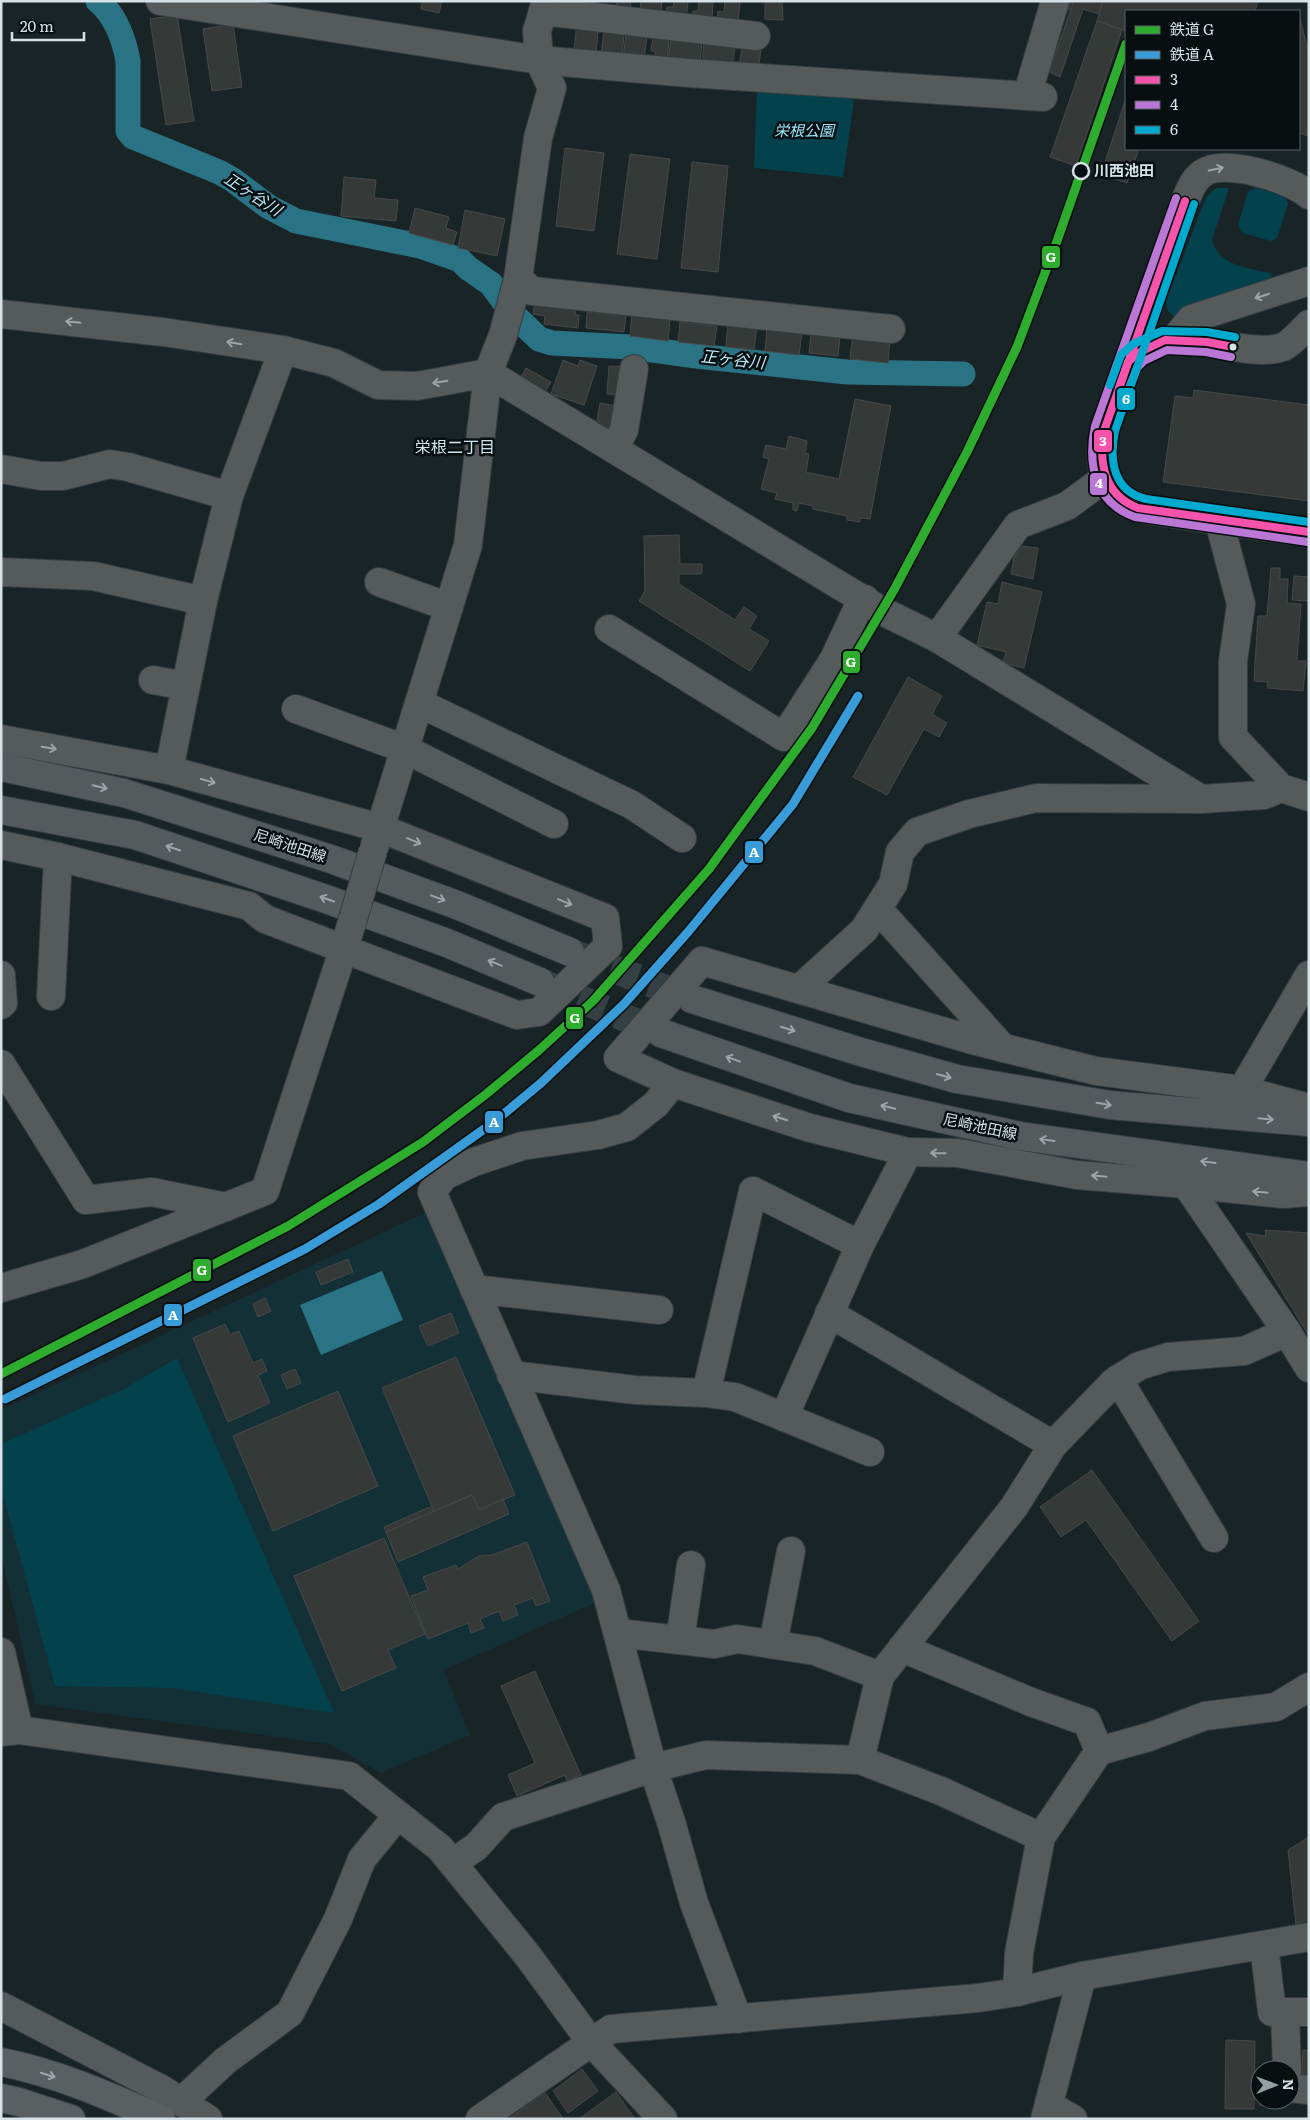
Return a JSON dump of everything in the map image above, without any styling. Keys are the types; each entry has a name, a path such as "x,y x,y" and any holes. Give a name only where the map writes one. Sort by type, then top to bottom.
{"highway":[{"path":"1,2062 17,2065 98,2091 160,2119"},
{"path":"1,2098 71,2119"}],"main road":[{"name":"尼崎池田線","path":"1,767 124,793 331,859 457,905 570,952"},
{"path":"1,810 135,835 336,902 447,943 540,982"},
{"path":"692,999 861,1052 957,1079 1110,1105 1309,1122"},
{"name":"尼崎池田線","path":"661,1033 849,1098 1020,1136 1309,1176"}],"street":[{"path":"160,1 539,60 689,73 1035,96 1055,1"},
{"path":"1,1288 83,1264 265,1191 347,939 468,545 488,373 513,295 538,138 552,88 539,60 537,31 545,6 756,36"},
{"path":"1309,195 1299,186 1235,168 1216,167 1204,172 1194,182 1184,201 1128,362 1101,443 1100,460 1105,478 1114,492 1128,503 1141,508 1219,521 1309,532"},
{"path":"1174,340 1191,320 1309,281"},
{"path":"513,295 532,291 891,329"},
{"path":"1,314 163,332 283,350 334,363 378,385 417,386 488,373 901,621 937,638 1200,799"},
{"path":"1128,362 1149,347 1165,340 1207,342 1262,350 1282,347 1299,335 1309,324"},
{"path":"169,770 203,601 229,496 283,350"},
{"path":"614,449 624,430 634,369"},
{"path":"1,469 40,476 63,476 110,464 128,467 229,496"},
{"path":"937,638 1018,525 1067,506 1105,478"},
{"path":"1219,521 1241,604 1233,661 1233,737 1281,788 1309,797"},
{"path":"1,572 93,576 203,601"},
{"path":"379,582 449,607"},
{"path":"609,629 784,737 834,660 864,599"},
{"path":"153,680 185,686"},
{"path":"418,703 632,804 682,838"},
{"path":"296,709 404,749 554,824"},
{"path":"1,739 169,770 377,840 605,918 608,946 539,1012 517,1015 347,939 265,919 249,906 1,844"},
{"path":"799,989 864,930 894,884 900,852 917,832 969,814 1036,798 1200,799 1264,795 1281,788"},
{"path":"51,996 58,857"},
{"path":"878,909 1003,1048"},
{"path":"1309,1108 1242,1090 1096,1071 1003,1048 702,961 618,1058 673,1083 810,1128 908,1152 958,1153 1077,1175 1283,1194 1309,1192"},
{"path":"1,975 3,1003 1,1005"},
{"path":"1242,1090 1309,975"},
{"path":"1,1064 86,1200 152,1192 226,1207"},
{"path":"673,1083 656,1104 627,1127 598,1135 522,1146 474,1162 444,1176 432,1192 606,1590 653,1768 672,1824 694,1903 738,2019"},
{"path":"784,1417 860,1245 908,1152"},
{"path":"1186,1184 1287,1332 1309,1368"},
{"path":"706,1393 753,1191 860,1245"},
{"path":"474,1288 659,1310"},
{"path":"829,1313 1053,1445"},
{"path":"860,1760 880,1676 1014,1506 1053,1445 1118,1379 1139,1366 1168,1357 1244,1352 1287,1332"},
{"path":"511,1375 635,1390 735,1396 870,1452"},
{"path":"1118,1379 1214,1538"},
{"path":"773,1644 791,1551"},
{"path":"680,1640 691,1565"},
{"path":"618,1633 714,1644 737,1639 773,1644 815,1651 880,1676"},
{"path":"902,1648 1032,1702 1087,1722 1099,1751"},
{"path":"1,1652 10,1731 349,1776 440,1848 528,1956 591,2042 663,2119"},
{"path":"1017,1992 1019,1953 1041,1836 1099,1751 1149,1737 1205,1716 1276,1707 1309,1687"},
{"path":"452,1863 476,1847 503,1817 653,1768 706,1755 860,1760 941,1791 1041,1836"},
{"path":"182,2102 225,2061 290,2013 338,1919 362,1859 398,1814"},
{"path":"480,2119 610,2029 978,1998 1017,1992 1082,1976 1309,1937"},
{"path":"1264,1945 1272,2012 1297,2012 1289,2060"},
{"path":"1073,2119 1047,2112 1082,1976"},
{"path":"1,2006 163,2090 208,2119"}],"shaded area":[{"path":"429,1211 601,1600 444,1670 470,1735 381,1773 329,1744 35,1704 1,1553 1,1410"},
{"path":"382,1271 403,1320 321,1355 300,1305"}],"green space":[{"name":"栄根公園","path":"757,85 855,93 843,177 754,168"},
{"path":"1216,188 1229,188 1212,240 1215,248 1221,255 1236,264 1272,273 1270,282 1217,296 1182,315 1173,316 1168,311 1166,302 1206,197"},
{"path":"1256,188 1285,196 1288,203 1277,238 1271,241 1242,233 1238,225 1248,191"},
{"path":"177,1358 334,1713 173,1688 55,1686 1,1487 1,1444 124,1389"}],"building":[{"path":"422,1 442,1 439,13 421,9"},
{"path":"611,1 631,1 630,10 616,9 617,2"},
{"path":"641,1 662,1 661,11 640,9"},
{"path":"674,1 688,1 686,21 666,18 667,7 673,7"},
{"path":"699,1 713,1 712,21 692,19 693,11 698,11"},
{"path":"725,1 740,1 738,23 717,22 718,11 724,12"},
{"path":"765,1 782,2 783,20 765,19"},
{"path":"1063,1 1103,1 1099,14 1083,9 1060,77 1049,72 1073,3 1071,3 1069,10 1061,8"},
{"path":"1103,1 1258,1 1255,10 1125,10 1125,31 1097,21"},
{"path":"177,15 194,121 166,125 150,19"},
{"path":"1300,19 1309,54 1309,136 1300,133"},
{"path":"1097,21 1122,30 1076,166 1050,157"},
{"path":"577,22 598,31 596,54 574,52"},
{"path":"233,24 242,87 212,91 203,29"},
{"path":"604,31 624,33 622,58 601,55"},
{"path":"626,33 647,36 644,61 623,59"},
{"path":"653,36 669,38 667,62 655,57 655,51 651,51"},
{"path":"671,37 702,40 700,65 668,62"},
{"path":"704,43 735,46 732,68 702,65"},
{"path":"742,47 761,50 758,70 739,67"},
{"path":"1125,101 1125,150 1139,150 1127,183 1101,174"},
{"path":"565,148 604,153 594,231 556,226"},
{"path":"630,154 670,159 657,259 617,254"},
{"path":"692,162 728,166 718,272 681,268"},
{"path":"344,177 376,180 374,198 398,200 396,221 341,216"},
{"path":"415,208 449,217 446,228 457,232 453,245 409,233"},
{"path":"465,210 505,219 497,256 458,248"},
{"path":"535,301 576,306 575,315 579,315 578,328 544,324 545,316 533,314"},
{"path":"587,312 626,316 624,332 586,328"},
{"path":"632,314 670,319 668,341 630,336"},
{"path":"680,322 717,326 714,346 678,342"},
{"path":"728,322 757,325 754,350 726,347"},
{"path":"767,329 802,333 799,355 765,351"},
{"path":"853,333 890,337 888,363 850,359"},
{"path":"811,334 840,337 838,356 809,353"},
{"path":"563,360 578,366 580,360 597,366 584,405 551,394"},
{"path":"609,366 627,367 624,395 607,394"},
{"path":"526,368 551,382 541,400 516,386"},
{"path":"1194,390 1309,405 1309,501 1163,482 1175,396 1193,398"},
{"path":"855,399 891,406 870,519 860,518 860,522 847,520 847,516 813,509 813,506 799,503 797,511 793,510 793,503 775,499 777,493 761,489 769,459 763,457 766,445 786,449 789,436 807,441 805,453 809,454 806,472 839,479"},
{"path":"600,403 622,407 617,437 595,433"},
{"path":"679,535 680,564 702,564 702,574 679,574 679,584 735,620 744,607 757,616 749,629 769,641 750,671 639,601 645,591 644,536"},
{"path":"1022,546 1038,548 1033,579 1011,574 1014,557"},
{"path":"1271,568 1280,568 1280,579 1288,579 1287,603 1301,604 1297,661 1306,661 1303,691 1267,688 1268,682 1254,681 1258,616 1267,616"},
{"path":"1294,576 1309,577 1308,601 1292,600"},
{"path":"1002,582 1042,592 1024,668 1003,663 1006,652 977,645 987,602 998,604"},
{"path":"908,677 942,696 932,714 947,723 939,737 924,729 887,795 853,777"},
{"path":"1265,1230 1309,1233 1309,1336 1246,1233 1266,1236"},
{"path":"348,1259 353,1272 321,1285 316,1272"},
{"path":"265,1298 271,1311 258,1317 253,1304"},
{"path":"451,1313 459,1333 428,1346 419,1326"},
{"path":"225,1324 230,1335 239,1331 253,1363 262,1359 267,1371 258,1375 270,1403 228,1422 193,1338"},
{"path":"456,1357 515,1495 479,1510 472,1495 434,1511 382,1388"},
{"path":"295,1369 301,1383 287,1389 281,1375"},
{"path":"338,1391 378,1486 273,1531 233,1436"},
{"path":"1092,1470 1199,1621 1172,1641 1086,1520 1061,1537 1040,1507"},
{"path":"472,1495 479,1510 503,1499 509,1514 398,1562 386,1532"},
{"path":"432,1506 434,1511 386,1532 384,1527"},
{"path":"384,1538 425,1634 388,1650 396,1668 342,1691 294,1576"},
{"path":"527,1542 550,1601 536,1606 533,1598 514,1605 518,1615 503,1621 499,1611 480,1619 484,1628 471,1633 468,1623 428,1639 411,1596 428,1590 423,1577 456,1565 458,1569 479,1556 492,1555"},
{"path":"535,1671 581,1775 567,1781 565,1775 517,1796 508,1775 535,1763 501,1686"},
{"path":"1309,1837 1309,1924 1296,1925 1288,1850"},
{"path":"1226,2040 1255,2041 1255,2060 1250,2060 1250,2109 1225,2109"},
{"path":"1303,2050 1309,2051 1309,2081 1301,2080"},
{"path":"582,2069 598,2091 568,2113 553,2091"},
{"path":"616,2092 635,2119 579,2119"},
{"path":"545,2093 562,2117 560,2119 508,2119"}],"waterway":[{"name":"正ヶ谷川","path":"98,1 114,21 126,53 128,61 128,131 133,137 219,172 269,207 296,221 420,246 460,260 491,284 514,315 539,339 552,343 631,347 847,372 963,374"}],"tunnel":[{"path":"572,953 692,999"},
{"path":"540,982 661,1033"}],"rail line":[{"name":"G","path":"1,1374 288,1226 423,1142 485,1095 538,1051 593,1001 709,869 812,728 894,590 967,452 1017,347 1057,241 1125,47"},
{"name":"A","path":"5,1399 305,1249 379,1204 494,1122 541,1083 624,1004 688,932 793,804 858,696"}],"transit line":[{"name":"4","path":"1176,198 1095,426 1092,454 1097,480 1111,502 1121,511 1135,517 1308,542"},
{"name":"3","path":"1185,201 1105,428 1102,452 1106,475 1117,495 1138,508 1309,532"},
{"name":"6","path":"1194,204 1115,431 1113,463 1116,473 1126,489 1146,499 1309,522"},
{"name":"6","path":"1110,385 1121,355 1133,344 1162,331 1207,332 1235,337"},
{"name":"3","path":"1119,388 1128,362 1138,353 1165,340 1207,342 1233,347"},
{"name":"4","path":"1128,391 1137,368 1144,361 1167,350 1206,352 1231,357"}],"place":[{"name":"川西池田","path":"1081,171"}],"district":[{"name":"栄根二丁目","path":"455,447"}]}
